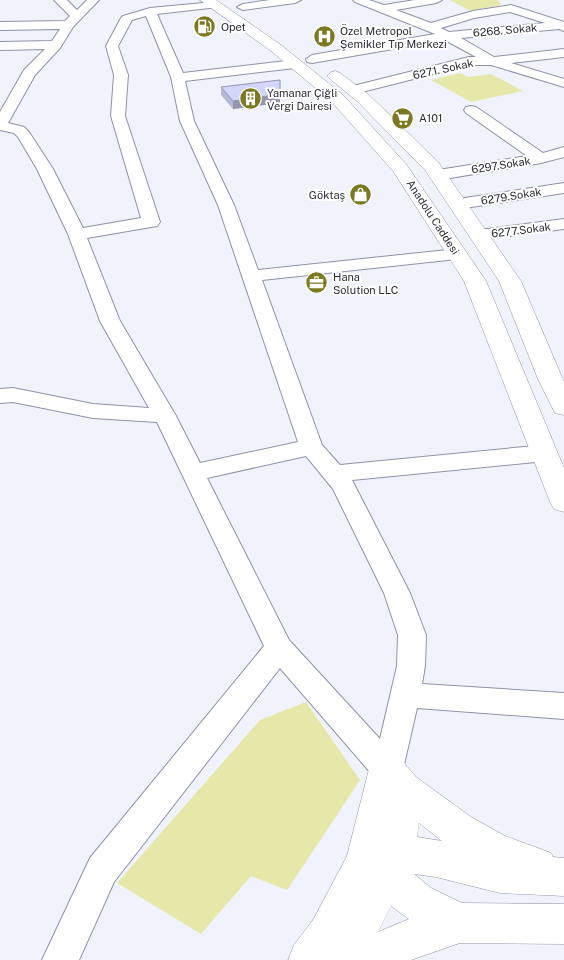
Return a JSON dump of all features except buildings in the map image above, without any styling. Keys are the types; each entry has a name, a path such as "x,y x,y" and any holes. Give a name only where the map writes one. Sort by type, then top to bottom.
{"main road":[{"name":"Anadolu Caddesi","path":"210,3 303,62 354,90 432,166 510,281 557,379 564,407"},
{"name":"Anadolu Caddesi","path":"238,4 303,62 400,168 475,281 564,502"},
{"path":"337,960 354,937 382,864 395,779"},
{"path":"395,779 458,830 495,851 564,877"},
{"path":"309,960 382,864 432,856 493,872 564,877"},
{"path":"382,864 417,902 460,923"},
{"path":"363,960 411,939 460,923 564,924"}],"street":[{"path":"60,0 72,20"},
{"path":"93,0 72,20 56,45 29,73 0,125 19,130 45,169 77,234 110,321 165,416 279,648 395,779"},
{"path":"238,4 294,0"},
{"path":"359,0 431,27 492,61 562,81"},
{"path":"380,9 436,0"},
{"path":"77,234 152,222 118,116 121,75 112,46 127,18 150,10 210,3"},
{"path":"431,27 509,4 563,26"},
{"path":"542,5 550,20"},
{"path":"460,8 472,15"},
{"path":"150,10 177,78 187,120 226,205 311,446 343,485 397,593 412,635 411,666 395,779"},
{"path":"0,26 72,20"},
{"name":"6268. Sokak","path":"177,78 303,62 448,36 563,26"},
{"path":"0,46 56,45"},
{"name":"6271. Sokak","path":"354,90 469,61 492,61 564,54"},
{"path":"471,110 541,158"},
{"name":"6297.Sokak","path":"438,175 541,158 564,152"},
{"name":"6279.Sokak","path":"458,204 564,188"},
{"name":"6277.Sokak","path":"479,235 564,224"},
{"path":"251,276 457,254"},
{"path":"0,396 13,395 93,411 165,416"},
{"path":"192,473 311,446"},
{"path":"334,474 545,453"},
{"path":"60,960 102,870 279,648"},
{"path":"406,695 564,706"}],"green space":[{"path":"450,0 498,0 501,5 470,11"},
{"path":"460,73 468,77 491,74 523,91 471,102 431,80"},
{"path":"306,702 360,780 287,890 251,876 201,934 117,883 260,720"}],"place":[{"name":"Opet","path":"205,27"},
{"name":"Özel Metropol Şemikler Tıp Merkezi","path":"324,37"},
{"name":"Yamanar Çiğli Vergi Dairesi","path":"251,99"},
{"name":"A101","path":"403,118"},
{"name":"Göktaş","path":"361,195"},
{"name":"Hana Solution LLC","path":"317,283"}]}
